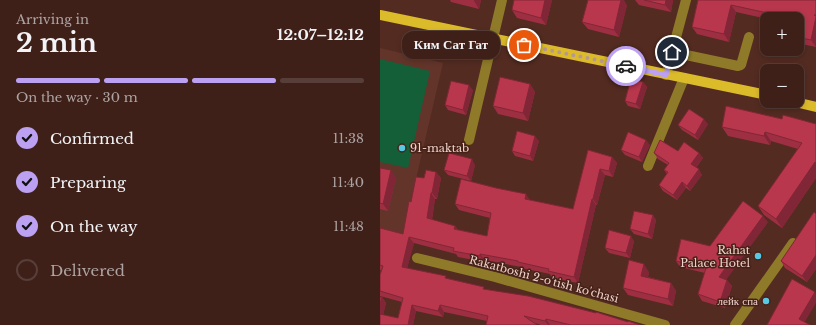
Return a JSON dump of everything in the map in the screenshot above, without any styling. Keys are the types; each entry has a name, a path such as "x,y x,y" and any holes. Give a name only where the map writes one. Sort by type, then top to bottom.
{"main road":[{"path":"380,15 760,94"},
{"path":"804,104 816,107"}],"street":[{"path":"469,140 502,0"},
{"path":"666,75 686,0"},
{"path":"672,52 738,66 740,65 749,37"},
{"path":"648,166 684,78"},
{"path":"735,325 798,236"},
{"name":"Rakatboshi 2-o'tish ko'chasi","path":"417,258 495,277 665,325"}],"shaded area":[{"name":"91-maktab","path":"380,48 443,63 402,239 380,233"}],"green space":[{"path":"380,59 430,71 408,168 380,162"}],"building":[{"path":"514,0 545,0 541,18 512,10"},
{"path":"588,0 621,0 614,30 582,22"},
{"path":"644,0 666,0 665,5"},
{"path":"698,0 816,0 816,15 814,15 816,17 811,40 804,38 804,12 763,12 731,5 724,34 692,27"},
{"path":"500,77 530,84 523,113 493,106"},
{"path":"631,78 643,82 636,104 625,101"},
{"path":"451,81 469,85 463,110 445,105"},
{"path":"726,106 782,119 783,115 816,124 816,163 815,162 776,219 758,206 802,143 765,132 764,136 722,127"},
{"path":"689,109 704,119 695,135 678,125"},
{"path":"517,131 535,136 530,156 512,151"},
{"path":"628,132 646,140 639,157 621,150"},
{"path":"660,140 678,151 684,142 699,153 691,164 699,169 687,186 682,182 673,195 659,185 668,172 664,170 669,163 654,153"},
{"path":"588,150 612,157 609,171 600,169 574,277 548,271 549,269 518,261 453,251 454,248 409,237 402,267 446,276 445,278 484,287 483,289 528,296 596,312 640,325 571,325 524,316 537,325 486,325 488,316 440,305 438,311 412,305 408,325 380,325 380,314 398,318 403,298 380,291 380,275 383,266 380,265 380,228 403,234 409,201 411,202 416,177 424,178 426,170 436,172 427,218 455,226 454,229 487,236 491,213 455,204 461,179 526,194 525,199 573,209"},
{"path":"449,153 472,159 467,176 444,170"},
{"path":"380,168 391,170 383,204 380,203"},
{"path":"743,201 763,216 719,277 727,280 720,302 698,294 706,268 676,261 681,239 710,246"},
{"path":"634,211 653,215 648,234 630,229"},
{"path":"814,212 816,214 816,255 802,276 781,261"},
{"path":"609,230 631,236 626,253 605,248"},
{"path":"629,260 644,264 641,276 671,283 668,299 623,288"},
{"path":"792,279 815,292 799,319 810,325 767,325"}],"way so far":[{"path":"524,45 626,66"}],"place":[{"name":"Ким Сат Гат","path":"524,45"},
{"name":"91-maktab","path":"402,148"},
{"name":"Rahat Palace Hotel","path":"758,256"},
{"name":"лейк спа","path":"766,301"}],"route":[{"path":"626,66 666,75 672,52"}]}
